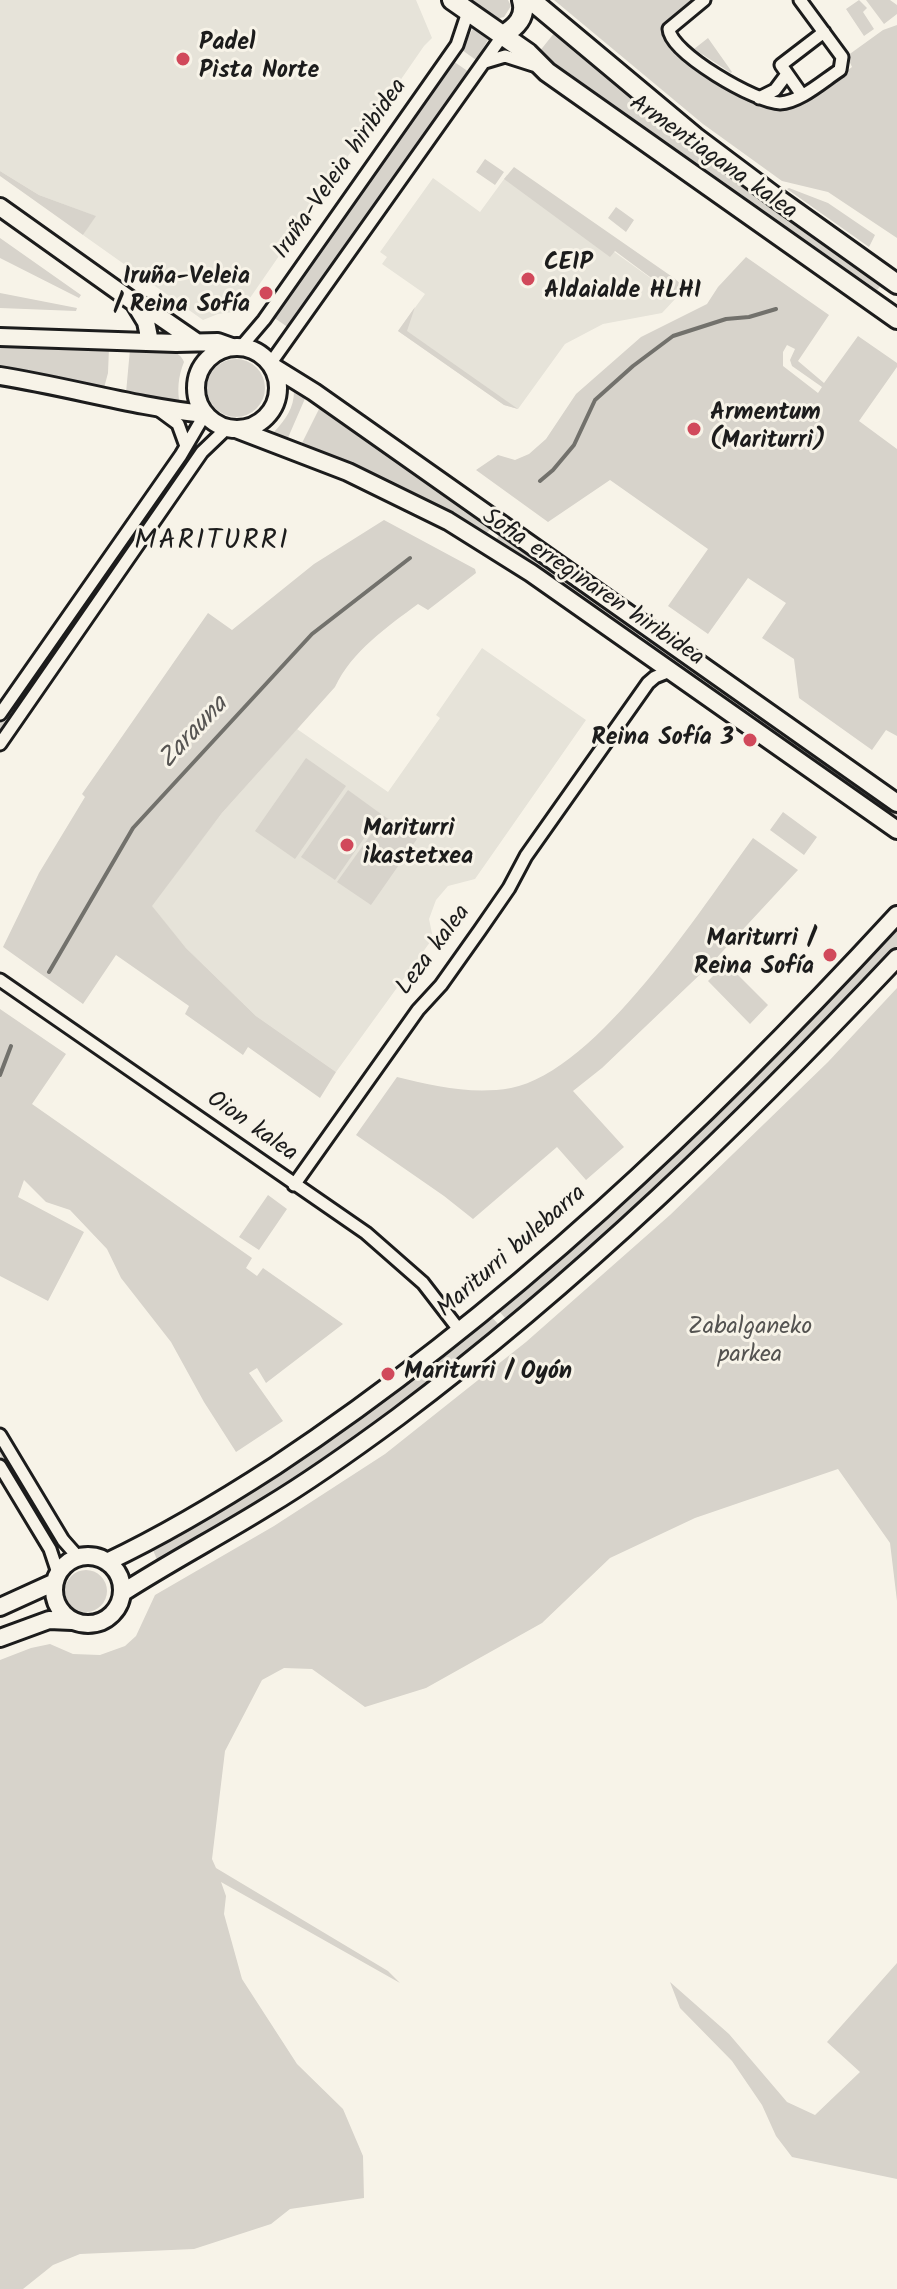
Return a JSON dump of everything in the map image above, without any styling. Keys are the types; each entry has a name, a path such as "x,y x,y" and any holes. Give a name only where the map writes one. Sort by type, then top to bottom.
{"main road":[{"name":"Armentiagana kalea","path":"452,0 528,53 547,72 897,319"},
{"path":"503,35 520,21 524,6 522,0"},
{"name":"Armentiagana kalea","path":"531,0 638,92 716,153 897,284"},
{"path":"0,207 132,301 195,341"},
{"path":"132,301 146,322 150,342"},
{"path":"0,337 218,342 236,347 262,355 271,365 277,380 277,395 272,408 251,427 232,428 215,423 205,414 196,393 199,371 213,354 236,347"},
{"path":"176,343 189,352 199,371"},
{"name":"Sofia erreginaren hiribidea","path":"271,365 314,392 897,803"},
{"path":"0,376 60,386 158,409 205,414"},
{"name":"Sofia erreginaren hiribidea","path":"232,428 348,472 448,521 531,573 897,830"},
{"name":"Mariturri bulebarra","path":"107,1562 239,1490 327,1432 460,1331 659,1158 763,1057 897,915"},
{"path":"122,1593 321,1471 399,1416 477,1354 565,1281 679,1179 802,1059 897,958"},
{"path":"0,1607 56,1577 67,1563 78,1557 88,1556 107,1562 116,1570 121,1581 120,1604 105,1621 94,1624 49,1620 0,1638"},
{"path":"56,1577 54,1597 60,1611 72,1621"}],"street":[{"path":"704,0 669,29 669,36 675,45 696,62 759,98 782,103 802,95 840,70 842,57 800,0"},
{"name":"Iruña-Veleia hiribidea","path":"236,347 264,320 457,45 468,12"},
{"path":"802,95 781,65 824,32"},
{"path":"271,365 503,35"},
{"path":"484,62 505,56 523,60 547,72"},
{"path":"759,98 775,90 787,74"},
{"path":"158,409 178,424 186,446"},
{"path":"0,714 205,414"},
{"path":"0,744 202,452 232,428"},
{"name":"Leza kalea","path":"294,1185 418,1010 441,985 480,930 509,888 526,856 648,683 670,671"},
{"name":"Oion kalea","path":"0,980 366,1233 423,1283 460,1331"},
{"path":"0,1435 63,1540 78,1557"},
{"path":"0,1466 50,1549 56,1577"}],"shaded area":[{"path":"0,0 416,0 432,38 241,311 203,320 83,235 95,216 39,195 0,171"},
{"name":"CEIP Aldaialde HLHI","path":"507,175 677,297 662,313 603,324 565,344 518,409 504,405 398,331 425,294 382,264 387,257 380,252 433,178 480,212"},
{"name":"Mariturri ikastetxea","path":"482,648 586,720 475,879 448,886 436,900 429,919 433,938 336,1072 256,1016 186,948 151,906 222,813 297,729 388,792 440,718 436,715"}],"green space":[{"path":"466,0 508,0 511,6 504,17 492,20"},
{"path":"554,0 695,0 662,25 662,37 667,44 742,95 759,104 785,110 820,92 852,67 847,56 883,30 897,25 897,238 828,192 782,181 703,124"},
{"path":"859,0 867,8 863,12 874,29 864,36 846,9"},
{"path":"866,0 890,0 897,5 897,14 884,24"},
{"path":"473,28 489,38 476,60 462,50"},
{"path":"555,32 689,146 882,284 877,290 539,52"},
{"path":"708,38 732,72 731,73 694,49"},
{"path":"453,61 469,72 289,328 273,317"},
{"path":"485,159 504,172 495,185 476,172"},
{"path":"514,167 690,291 677,297 615,251 610,257 504,179"},
{"path":"0,171 39,195 96,216 83,235 0,176"},
{"path":"787,189 828,203 875,235 869,247"},
{"path":"616,207 634,220 626,232 608,218"},
{"path":"0,238 81,295 79,298 0,258"},
{"path":"746,257 829,315 798,361 824,383 858,336 897,363 859,421 897,449 897,736 886,730 872,750 799,698 794,659 762,638 786,603 748,578 708,634 668,606 708,549 610,480 548,522 476,470 498,455 515,460 529,454 546,439 576,394 641,337 707,304","holes":["787,345 795,349 790,360 792,366 822,387 818,393 783,366 783,352"]},
{"path":"0,293 77,308 76,311 0,308"},
{"path":"415,307 407,331 518,409 504,405 398,331"},
{"path":"0,344 109,348 104,388 0,368"},
{"path":"130,349 161,349 180,356 184,362 179,384 180,406 126,393"},
{"path":"236,359 257,367 265,388 257,409 236,417 215,409 207,388 215,367"},
{"path":"298,388 307,394 287,440 276,437 274,432 288,413 294,391"},
{"path":"321,405 493,526 486,534 424,500 301,445"},
{"path":"176,471 180,474 0,731 0,724"},
{"path":"384,520 475,569 476,573 428,610 418,604 361,651 335,687 222,813 152,906 186,948 256,1016 336,1072 320,1098 248,1047 243,1055 185,1014 189,1006 116,955 83,1004 3,947 39,873 85,797 82,794 208,613 232,630 314,564"},
{"path":"501,532 641,631 636,639 496,540"},
{"path":"649,637 897,811 897,823 644,644"},
{"path":"306,758 346,786 295,859 255,831"},
{"path":"348,790 381,814 335,880 301,857"},
{"path":"783,812 817,837 804,855 770,830"},
{"path":"384,816 417,839 371,905 337,882"},
{"path":"753,838 798,870 710,965 602,1068 573,1091 624,1147 586,1180 557,1147 473,1219 356,1135 397,1077 468,1090 511,1088 544,1075 578,1051 612,1020 646,982"},
{"path":"897,924 897,946 804,1044 659,1185 506,1319 497,1309 723,1108 794,1037"},
{"path":"726,963 768,1005 750,1024 708,981"},
{"name":"Zabalganeko parkea","path":"897,988 897,1601 890,1543 838,1469 695,1518 610,1558 542,1623 426,1688 365,1707 312,1669 284,1668 262,1680 225,1751 212,1859 216,1868 388,1971 400,1983 221,1882 226,1896 224,1914 242,1979 297,2064 343,2109 363,2156 364,2198 290,2209 271,2224 194,2249 80,2254 53,2265 23,2289 0,2289 0,1660 50,1644 73,1654 100,1655 125,1646 136,1636 155,1595 274,1526 385,1454 526,1342 670,1215 828,1062"},
{"path":"0,1009 66,1054 32,1104 252,1258 246,1268 257,1276 263,1268 343,1324 266,1383 257,1368 249,1373 283,1421 236,1452 171,1342 121,1278 107,1249 70,1210 46,1202 24,1180 18,1197 84,1232 48,1301 0,1276"},
{"path":"268,1195 287,1209 259,1250 239,1237"},
{"path":"490,1315 499,1325 392,1410 310,1470 158,1562 153,1550 242,1498 328,1441"},
{"path":"0,1445 52,1533 48,1535 0,1455"},
{"path":"86,1570 101,1576 107,1591 101,1606 86,1612 71,1606 65,1591 71,1576"},
{"path":"897,1963 897,2179 792,2157 776,2136 762,2105 732,2061 680,2008 670,1982 729,2034 787,2102 815,2115 860,2072 827,2042"}],"waterway":[{"name":"Zarauna","path":"540,481 574,445 595,400 673,336 726,319 749,317 776,309"},
{"name":"Zarauna","path":"49,972 133,828 312,634 410,558"},
{"name":"Zarauna","path":"0,1075 11,1046"}],"place":[{"name":"Padel Pista Norte","path":"183,59"},
{"name":"CEIP Aldaialde HLHI","path":"528,279"},
{"name":"Iruña-Veleia / Reina Sofía","path":"266,293"},
{"name":"Armentum (Mariturri)","path":"694,429"},
{"name":"Reina Sofía 3","path":"750,740"},
{"name":"Mariturri ikastetxea","path":"347,845"},
{"name":"Mariturri / Reina Sofía","path":"830,955"},
{"name":"Mariturri / Oyón","path":"388,1374"}],"district":[{"name":"MARITURRI","path":"212,543"}]}
